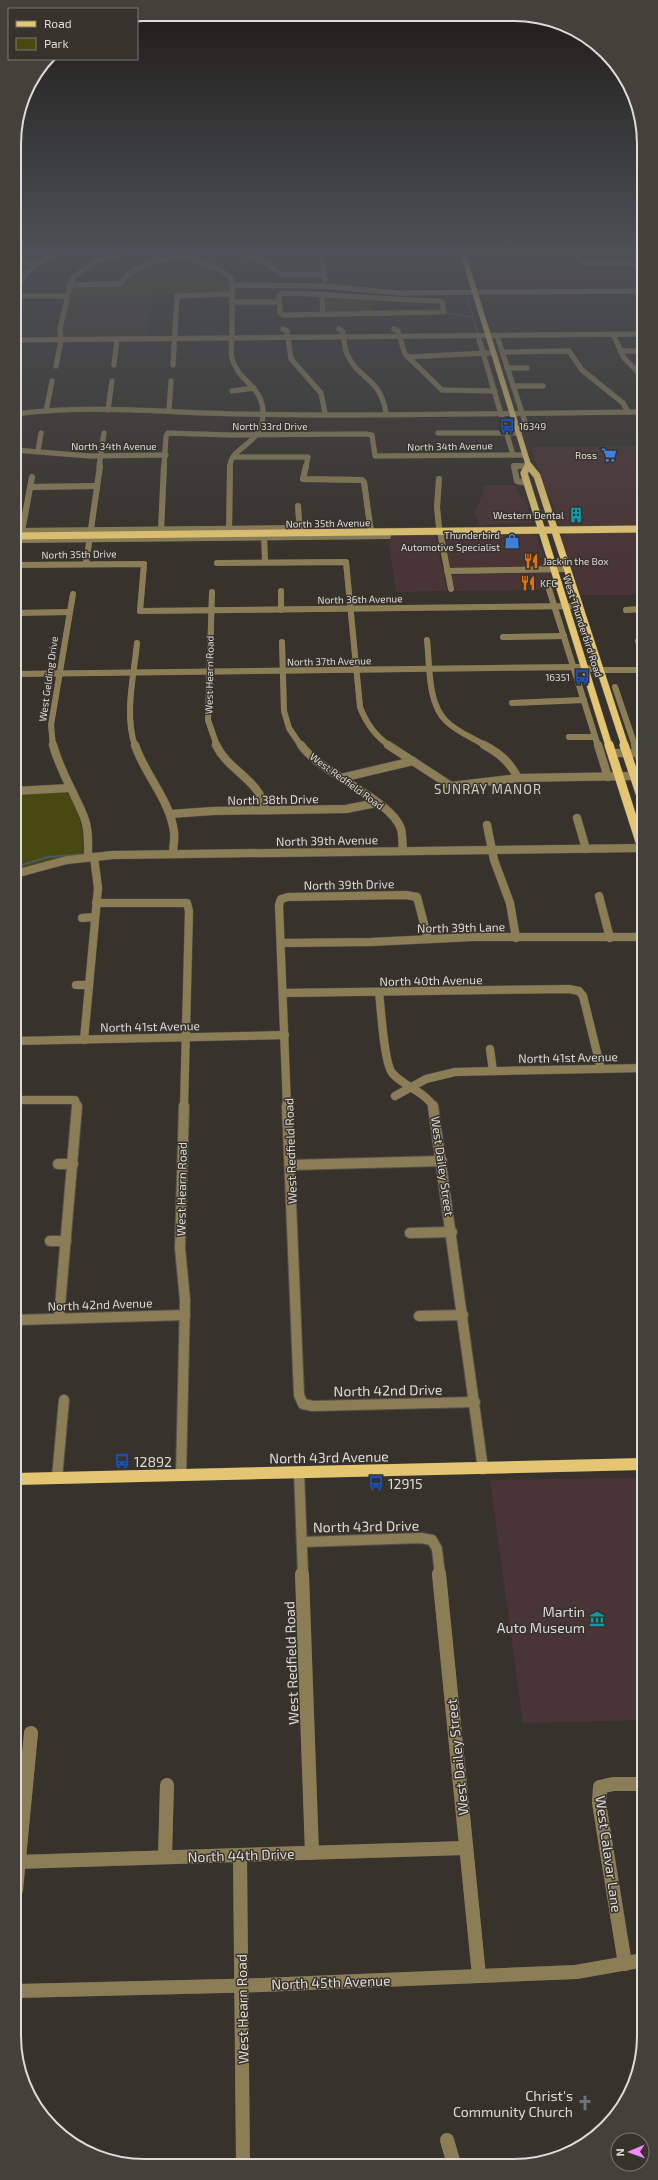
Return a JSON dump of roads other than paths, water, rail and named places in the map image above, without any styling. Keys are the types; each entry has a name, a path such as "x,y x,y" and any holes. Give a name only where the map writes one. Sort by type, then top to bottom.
{"main road":[{"name":"West Thunderbird Road","path":"494,353 528,465 537,474 637,785"},
{"name":"West Thunderbird Road","path":"528,465 524,473 540,529 637,832"},
{"path":"526,481 534,490 543,494"},
{"name":"North 35th Avenue","path":"21,536 229,532 264,536 300,531 371,532 637,529"},
{"name":"North 43rd Avenue","path":"21,1479 637,1464"}],"street":[{"path":"56,366 58,353"},
{"path":"114,365 116,353"},
{"path":"173,353 173,365"},
{"path":"229,532 230,467 233,457 259,435 263,428 262,400 233,363 232,353"},
{"path":"290,353 291,359 321,393 325,413"},
{"path":"347,353 352,362 381,390 386,413"},
{"path":"405,353 429,375 442,390 495,391"},
{"path":"484,353 513,455"},
{"path":"407,356 494,353"},
{"path":"502,353 525,422"},
{"path":"570,353 582,370 623,403 628,412"},
{"path":"621,353 628,363 637,371"},
{"path":"507,368 527,368"},
{"path":"108,410 112,381"},
{"path":"169,410 171,381"},
{"path":"46,411 52,382"},
{"path":"513,386 543,386"},
{"path":"232,391 254,388"},
{"path":"568,405 571,412"},
{"path":"21,413 46,411 108,410 169,410 263,414 637,412"},
{"path":"86,564 104,433"},
{"name":"North 33rd Drive","path":"166,455 166,436 168,433 372,435 375,456"},
{"path":"438,433 519,433"},
{"path":"38,451 41,434"},
{"name":"North 34th Avenue","path":"21,450 101,456 166,455"},
{"path":"161,530 166,455"},
{"name":"North 34th Avenue","path":"375,456 525,455"},
{"path":"233,457 308,457 303,479 362,480 364,482 371,532"},
{"name":"West Thunderbird Road","path":"526,481 517,481 514,466 528,465"},
{"path":"22,531 32,477"},
{"path":"439,479 440,492 437,506 451,589"},
{"path":"30,487 97,486"},
{"path":"298,506 300,531"},
{"name":"North 35th Avenue","path":"21,540 161,530 229,532 300,531"},
{"name":"North 35th Avenue","path":"22,531 90,535 388,536"},
{"path":"264,536 265,562"},
{"path":"217,563 346,562 352,609 360,707 366,722 381,740 452,786 518,778 634,776"},
{"name":"North 35th Drive","path":"21,565 144,564 140,612"},
{"path":"447,571 553,570 567,568"},
{"name":"West Thunderbird Road","path":"549,589 608,777"},
{"path":"281,591 281,610"},
{"name":"West Hearn Road","path":"212,592 208,720 216,744 223,756 264,796 265,810"},
{"name":"West Gelding Drive","path":"73,594 51,725 52,740 59,766 84,817 91,857 98,878 84,1040"},
{"name":"North 36th Avenue","path":"140,612 580,606"},
{"path":"626,610 637,610"},
{"path":"21,613 69,612"},
{"path":"503,637 564,636"},
{"path":"427,640 436,703 440,714 448,722 505,758 515,769 518,778"},
{"name":"West Redfield Road","path":"282,642 284,711 289,728 303,748 341,778 390,812 396,819 401,829 403,851"},
{"path":"137,643 130,715 131,733 141,762 161,792 170,814 174,832 173,854"},
{"name":"North 37th Avenue","path":"21,674 574,667 585,667 600,670 637,670"},
{"name":"West Thunderbird Road","path":"606,689 616,689 637,750"},
{"path":"512,703 584,700"},
{"path":"569,738 595,737"},
{"path":"612,753 637,753"},
{"path":"341,778 413,761"},
{"path":"21,791 70,788"},
{"name":"North 38th Drive","path":"170,814 265,810 346,809 376,803"},
{"path":"577,818 586,849"},
{"path":"487,825 492,850 506,888 516,938"},
{"name":"North 39th Avenue","path":"21,872 45,865 91,857 173,854 637,848"},
{"name":"North 39th Drive","path":"281,899 288,896 390,895 417,897 428,939"},
{"path":"599,896 610,938"},
{"name":"West Redfield Road","path":"281,899 279,905 299,1395 303,1404"},
{"name":"West Hearn Road","path":"96,903 187,903 189,910 180,1248 185,1315 181,1475"},
{"path":"82,918 95,918"},
{"name":"North 39th Lane","path":"281,943 428,939 637,937"},
{"path":"76,985 89,984"},
{"name":"North 40th Avenue","path":"283,994 569,989 579,991 583,996 601,1069"},
{"name":"West Dailey Street","path":"379,992 388,1069 396,1078 427,1098 435,1109 483,1469"},
{"name":"North 41st Avenue","path":"21,1041 285,1035"},
{"path":"490,1049 493,1071"},
{"name":"North 41st Avenue","path":"411,1087 442,1074 493,1071 637,1068"},
{"path":"395,1096 411,1087"},
{"path":"21,1100 75,1100 78,1109 59,1318"},
{"path":"290,1164 442,1161"},
{"path":"58,1164 73,1164"},
{"name":"West Dailey Street","path":"410,1233 452,1232"},
{"path":"50,1241 66,1241"},
{"name":"North 42nd Avenue","path":"21,1320 185,1315"},
{"path":"420,1316 463,1315"},
{"path":"57,1478 64,1400"},
{"name":"North 42nd Drive","path":"303,1404 313,1406 475,1402"},
{"name":"West Redfield Road","path":"299,1472 312,1853"},
{"name":"West Dailey Street","path":"432,1540 436,1549 479,1976"},
{"name":"North 43rd Drive","path":"302,1542 432,1540"},
{"path":"21,1831 31,1733"},
{"name":"West Calavar Lane","path":"625,1964 599,1803 600,1787 612,1784 637,1784"},
{"path":"165,1857 167,1785"},
{"name":"North 44th Drive","path":"21,1861 466,1848"},
{"name":"West Hearn Road","path":"240,1855 243,2159"},
{"name":"North 45th Avenue","path":"21,1992 242,1986 576,1972 637,1961"},
{"path":"447,2140 453,2159"}],"waterway":[{"path":"21,865 48,857 87,854"}],"place":[{"name":"16349","path":"507,426"},
{"name":"Ross","path":"609,455"},
{"name":"Western Dental","path":"576,515"},
{"name":"Thunderbird Automotive Specialist","path":"512,541"},
{"name":"Jack in the Box","path":"531,561"},
{"name":"KFC","path":"528,583"},
{"name":"16351","path":"582,677"},
{"name":"12892","path":"122,1461"},
{"name":"12915","path":"376,1483"},
{"name":"Martin Auto Museum","path":"597,1619"},
{"name":"Christ's Community Church","path":"585,2103"}],"district":[{"name":"SUNRAY MANOR","path":"488,789"}]}
